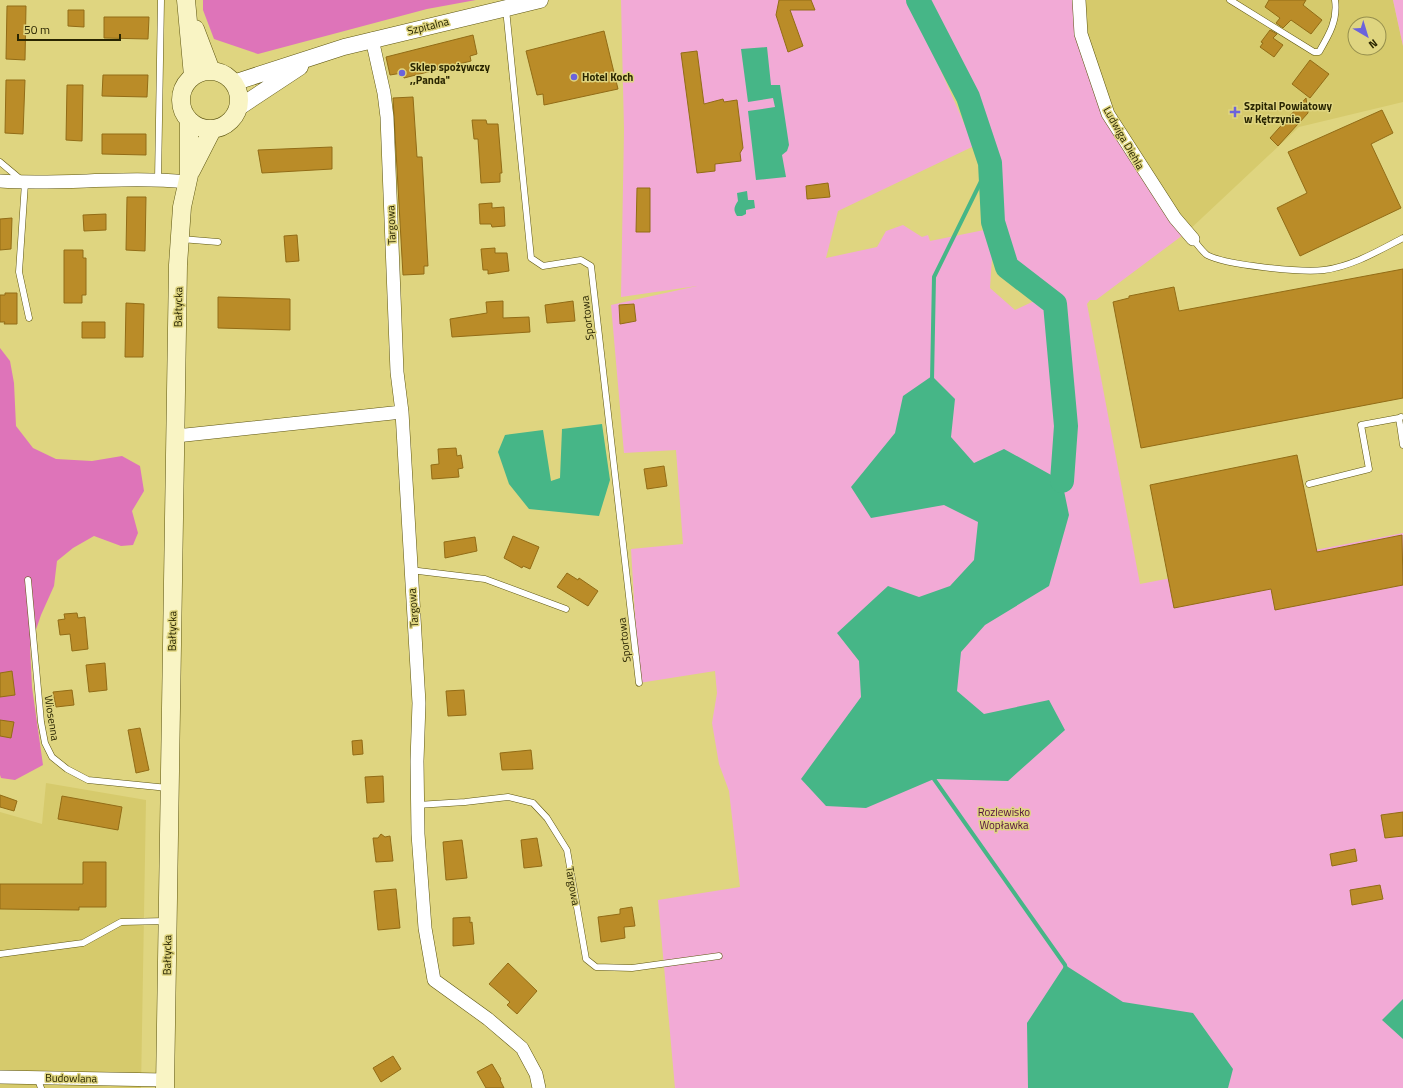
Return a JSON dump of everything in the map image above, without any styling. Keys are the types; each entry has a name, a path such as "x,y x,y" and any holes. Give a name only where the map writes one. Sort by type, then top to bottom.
{"main road":[{"path":"186,4 211,71"},
{"path":"186,4 193,76"},
{"path":"211,71 223,74 233,83 238,95 238,108 228,123 212,130 196,126 189,122 184,115 180,98 187,82 193,76 211,71"},
{"name":"Bałtycka","path":"165,1084 179,239 188,178 189,122"},
{"name":"Bałtycka","path":"188,178 212,130"}],"street":[{"name":"Szpitalna","path":"233,83 372,39 540,0"},
{"name":"Ludwiga Diehla","path":"1079,0 1081,34 1108,114 1175,218 1193,239"},
{"name":"Targowa","path":"372,39 384,93 387,117 397,372 402,412 410,570 419,703 416,761 417,805 425,928 434,980 488,1019 522,1048 536,1074 539,1088"},
{"name":"Szpitalna","path":"238,108 318,56"},
{"path":"0,181 25,183 48,181 158,180 188,178"},
{"path":"176,436 402,412"},
{"name":"Budowlana","path":"0,1077 39,1083 165,1084"}],"lane":[{"path":"158,180 161,0"},
{"path":"1230,0 1314,52 1319,52 1333,26 1337,12 1335,0"},
{"name":"Sportowa","path":"506,7 531,258 543,266 581,260 591,266 639,683"},
{"path":"0,162 25,183 19,272 29,318"},
{"path":"1193,239 1206,254 1220,260 1288,270 1324,270 1352,263 1403,238"},
{"path":"179,239 218,242"},
{"path":"1309,484 1369,469 1361,425 1401,417 1403,445"},
{"path":"410,570 485,579 566,609"},
{"name":"Wiosenna","path":"28,580 41,722 45,744 52,758 88,780 155,788 169,788"},
{"name":"Targowa","path":"417,805 465,802 508,797 533,803 547,818 567,850 586,959 596,967 632,968 719,956"},
{"path":"0,954 83,943 121,922 168,921"}],"shaded area":[{"path":"203,0 476,0 427,9 258,54 214,39 203,10"},
{"name":"Szpital Powiatowy w Kętrzynie","path":"1078,0 1393,0 1403,46 1403,102 1299,127 1187,232 1097,91"},
{"path":"767,47 771,85 780,85 789,145 787,151 782,155 786,177 756,180 748,111 775,107 773,98 748,102 741,49"},
{"path":"747,191 748,200 754,200 755,208 746,210 746,214 742,216 737,216 734,208 738,201 737,193"},
{"path":"0,348 10,361 14,383 16,426 33,448 56,459 92,461 122,456 140,466 144,491 132,511 138,533 133,545 121,546 94,536 73,548 57,561 54,586 41,615 30,647 32,687 43,765 15,780 1,778 0,775"},
{"path":"932,376 955,399 951,437 974,463 1004,449 1062,481 1069,515 1049,586 985,625 961,652 957,691 984,714 1049,700 1065,730 1008,781 934,779 866,808 826,806 801,779 861,697 859,661 837,633 888,586 919,597 950,586 974,560 978,522 944,505 871,518 851,487 895,433 903,396"},
{"path":"602,424 610,480 599,516 529,509 509,484 498,452 505,435 543,430 551,481 560,478 562,429"},
{"path":"46,783 146,800 141,1088 0,1088 0,812 42,824"},
{"path":"1065,965 1123,1002 1193,1013 1233,1069 1228,1088 1028,1088 1027,1023"},
{"path":"1403,999 1403,1039 1382,1020"}],"green space":[{"name":"Rozlewisko Wopławka","path":"621,0 910,0 974,146 838,211 826,258 877,247 886,231 903,225 922,237 928,235 930,241 994,228 990,288 1015,310 1045,296 1007,267 993,222 990,163 968,97 918,0 1078,0 1097,91 1187,232 1096,300 1090,300 1087,304 1140,584 1403,533 1403,1088 675,1088 658,900 740,887 729,791 719,764 712,723 717,693 715,671 639,683 631,549 683,544 676,450 624,453 611,305 697,286 621,297 624,130"},
{"path":"1393,0 1403,0 1403,46"}],"building":[{"path":"779,0 811,0 815,10 790,10 803,46 788,52 776,15"},
{"path":"1269,0 1306,0 1303,5 1322,20 1311,34 1291,20 1283,28 1276,23 1280,18 1265,7"},
{"path":"7,6 26,6 25,60 6,59"},
{"path":"68,10 84,10 84,27 68,26"},
{"path":"104,17 149,17 148,39 104,38"},
{"path":"1270,30 1277,34 1273,38 1283,45 1274,57 1260,47 1263,43 1261,42"},
{"name":"Hotel Koch","path":"604,31 618,89 544,105 543,94 537,95 526,51"},
{"path":"473,35 477,54 470,56 471,61 404,78 402,73 390,75 386,57"},
{"path":"697,51 704,104 723,99 724,102 737,100 743,148 740,153 741,161 715,164 715,171 697,173 681,53"},
{"path":"1310,60 1329,74 1310,98 1292,84"},
{"path":"103,75 148,75 147,97 102,96"},
{"path":"6,80 25,80 23,134 5,133"},
{"path":"67,85 83,85 82,141 66,140"},
{"path":"413,97 417,157 422,157 428,266 424,266 424,274 403,275 393,98"},
{"path":"1306,98 1308,113 1278,146 1270,138"},
{"path":"1382,110 1393,133 1371,144 1401,208 1300,256 1277,208 1307,193 1288,152"},
{"path":"472,120 486,120 487,124 498,124 502,173 500,173 500,182 481,183 478,139 474,139"},
{"path":"102,134 146,134 146,155 102,154"},
{"path":"332,147 332,169 262,173 258,150"},
{"path":"828,183 830,197 807,199 806,186"},
{"path":"637,188 650,188 650,232 636,232"},
{"path":"127,197 146,197 145,251 126,250"},
{"path":"492,203 492,208 504,207 505,226 492,227 491,224 480,224 479,204"},
{"path":"106,214 106,230 84,231 83,215"},
{"path":"12,218 11,249 0,250 0,219"},
{"path":"297,235 299,261 286,262 284,236"},
{"path":"495,248 495,253 507,253 509,271 488,274 488,270 483,270 481,249"},
{"path":"64,250 83,250 83,258 86,258 86,295 82,295 82,303 64,303"},
{"path":"1403,269 1403,398 1141,448 1113,302 1129,298 1129,296 1174,287 1179,311"},
{"path":"5,293 17,293 17,324 4,324 5,322 0,322 0,295 5,295"},
{"path":"218,297 290,299 290,330 218,328"},
{"path":"503,301 503,318 529,317 530,332 452,337 450,319 487,313 486,302"},
{"path":"573,301 575,321 547,323 545,305"},
{"path":"126,303 144,304 143,357 125,357"},
{"path":"634,304 636,321 620,324 619,305"},
{"path":"82,322 105,322 105,338 82,338"},
{"path":"456,448 457,456 461,455 463,468 458,469 459,477 432,479 431,465 439,464 438,449"},
{"path":"1297,455 1317,552 1402,535 1403,585 1275,610 1271,589 1174,608 1150,485"},
{"path":"664,466 667,486 647,489 644,469"},
{"path":"513,536 539,547 530,569 523,566 522,568 504,558"},
{"path":"475,537 477,551 445,558 444,542"},
{"path":"567,573 578,580 579,578 598,591 588,606 557,587"},
{"path":"77,613 78,618 85,617 88,649 72,651 70,634 60,635 58,620 65,619 64,614"},
{"path":"105,663 107,690 89,692 86,665"},
{"path":"12,671 15,695 0,697 0,673"},
{"path":"72,690 74,705 56,707 53,692"},
{"path":"464,690 466,715 448,716 446,691"},
{"path":"0,720 14,722 11,738 0,736"},
{"path":"140,728 149,770 136,773 128,730"},
{"path":"362,740 363,754 353,755 352,741"},
{"path":"531,750 533,769 502,770 500,753"},
{"path":"383,776 384,802 367,803 365,777"},
{"path":"0,795 17,801 14,811 0,807"},
{"path":"62,796 122,807 118,830 58,819"},
{"path":"1403,812 1403,836 1385,838 1381,815"},
{"path":"381,834 385,837 390,836 393,861 376,862 373,838 378,838"},
{"path":"537,838 542,866 524,868 521,840"},
{"path":"462,840 467,878 446,880 443,842"},
{"path":"1355,849 1357,861 1332,866 1330,854"},
{"path":"83,862 106,862 106,907 79,907 79,910 0,909 0,884 83,884"},
{"path":"1380,885 1383,899 1352,905 1350,890"},
{"path":"396,889 400,928 378,930 374,891"},
{"path":"632,907 635,926 624,927 625,938 601,942 598,917 620,914 620,909"},
{"path":"470,917 470,923 472,922 474,944 453,946 453,918"},
{"path":"508,963 537,991 517,1014 507,1005 510,1002 489,984"},
{"path":"393,1056 401,1069 381,1082 373,1068"},
{"path":"492,1064 501,1079 500,1080 504,1088 486,1088 477,1072"}],"waterway":[{"path":"918,0 968,97 990,163 993,222 1007,267 1055,304 1066,426 1062,481"},
{"path":"932,380 934,277 990,163"},
{"path":"934,775 934,779 1065,965 1066,970"}],"place":[{"name":"Sklep spożywczy ,,Panda\"","path":"402,73"},
{"name":"Hotel Koch","path":"574,77"},
{"name":"Szpital Powiatowy w Kętrzynie","path":"1235,112"}]}
